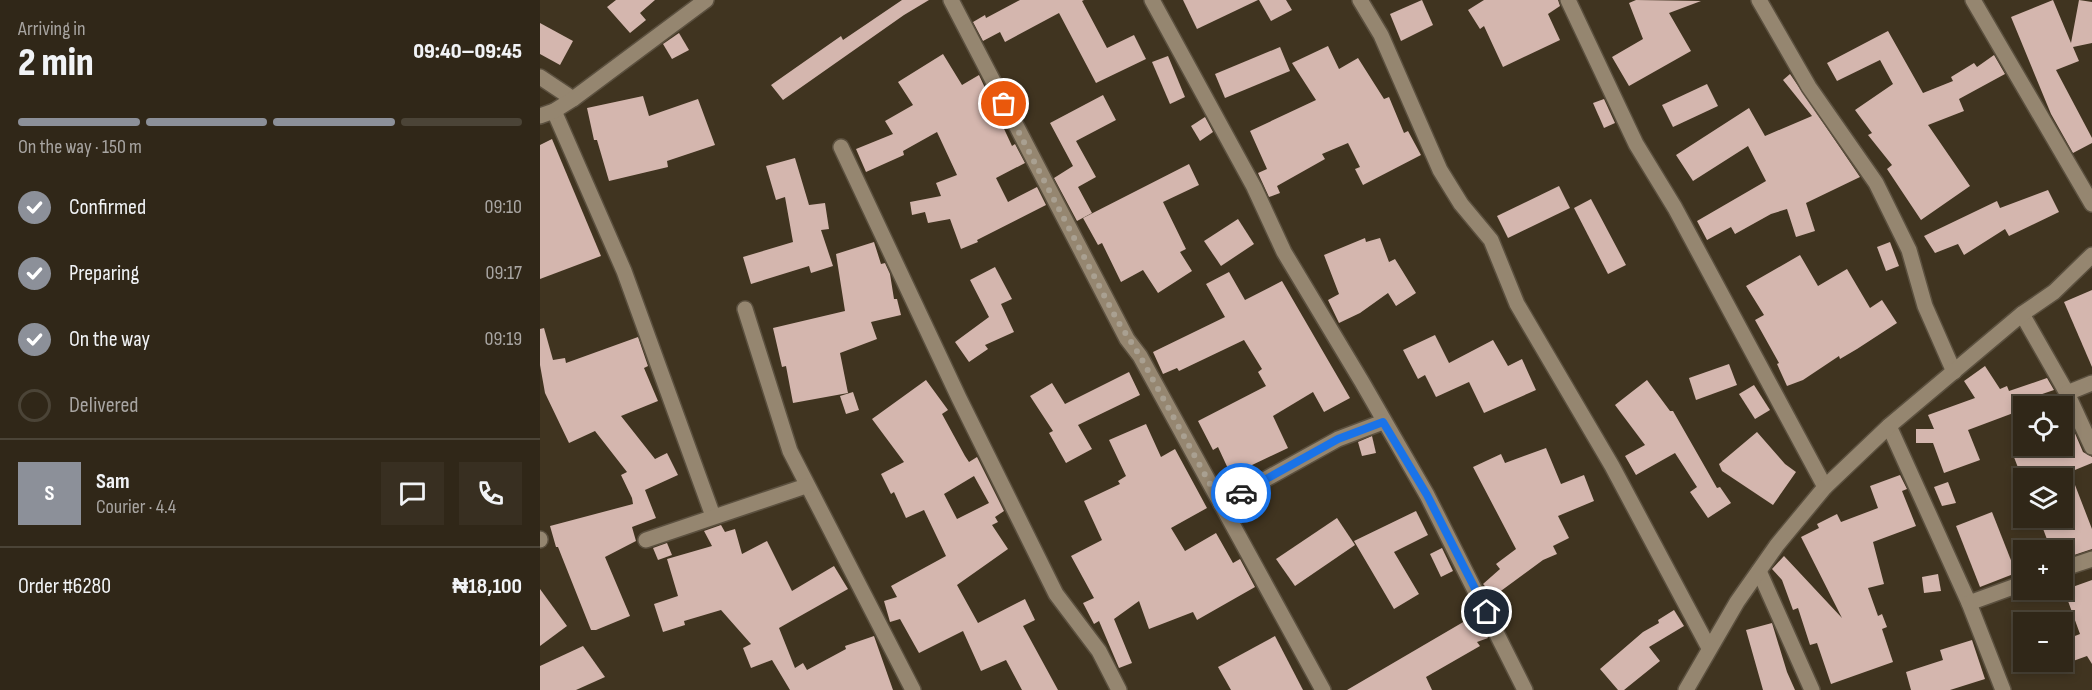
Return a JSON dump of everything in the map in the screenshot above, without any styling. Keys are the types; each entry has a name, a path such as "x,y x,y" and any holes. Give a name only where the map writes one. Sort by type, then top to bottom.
{"street":[{"path":"951,0 1072,238 1323,690"},
{"path":"1152,0 1254,187 1284,252 1427,495 1525,690"},
{"path":"1360,0 1381,35 1440,170 1461,204 1491,240 1516,304 1612,466 1709,648"},
{"path":"1568,0 1636,144 1675,208 1825,488"},
{"path":"1759,0 1809,87 1876,183 1909,250 1925,306 1954,372"},
{"path":"1972,0 2092,204"},
{"path":"703,1 573,99 547,114 624,271 713,516"},
{"path":"540,77 573,99"},
{"path":"841,147 959,398 1056,594 1099,651 1119,690"},
{"path":"1686,690 1709,648 1759,571 1777,545 1825,488 1889,426 2022,314 2054,292 2092,255"},
{"path":"745,309 790,451 913,690"},
{"path":"2022,314 2067,393 2092,447"},
{"path":"2067,393 2092,383"},
{"path":"1221,504 1338,439 1383,422"},
{"path":"1889,426 1969,603 2003,690"},
{"path":"646,540 806,486"},
{"path":"2073,565 2092,559"},
{"path":"1759,571 1812,690"},
{"path":"1969,603 2013,587"}],"building":[{"path":"616,0 655,0 640,13 646,20 630,33 607,7"},
{"path":"902,0 929,0 783,100 771,85 841,36 843,40"},
{"path":"1020,0 1084,0 1082,1 1107,48 1134,35 1146,59 1096,83 1059,13 1005,42 1000,32 983,41 973,22 985,15 986,18"},
{"path":"1183,0 1258,0 1197,29"},
{"path":"1259,0 1286,0 1292,10 1271,21"},
{"path":"1422,0 1433,25 1401,41 1390,14"},
{"path":"1484,0 1558,0 1560,6 1548,14 1560,40 1503,67 1484,26 1480,29 1468,10"},
{"path":"1636,0 1701,1 1669,13 1691,51 1629,86 1612,57 1643,39 1629,3"},
{"path":"2053,0 2071,43 2079,0 2092,2 2092,43 2073,47 2079,61 2056,70 2092,138 2092,143 2073,153 2051,114 2011,17"},
{"path":"540,23 573,41 560,65 540,54"},
{"path":"1888,31 1923,93 1953,81 1951,77 1974,63 1977,67 1994,55 2005,74 1959,99 1964,111 1928,125 1970,186 1921,220 1887,169 1892,165 1868,135 1872,133 1855,110 1893,84 1880,60 1837,81 1827,63"},
{"path":"679,33 689,50 672,59 663,44"},
{"path":"1328,46 1339,69 1358,58 1384,99 1389,97 1404,133 1408,131 1421,155 1363,185 1355,169 1360,167 1348,143 1322,154 1325,159 1277,186 1280,193 1269,197 1258,173 1267,169 1250,131 1316,100 1292,63"},
{"path":"1280,47 1290,71 1225,98 1215,74"},
{"path":"943,54 962,85 979,75 1012,146 1015,144 1025,163 996,178 1008,202 1037,187 1046,205 961,249 950,219 928,223 925,212 912,215 910,202 941,196 936,183 957,175 937,132 903,151 904,155 866,172 856,149 893,134 885,121 913,105 898,82"},
{"path":"1168,56 1185,97 1170,104 1152,62"},
{"path":"1790,74 1860,177 1806,203 1815,231 1796,237 1787,209 1771,214 1735,234 1731,227 1707,240 1697,221 1766,181 1748,146 1693,181 1676,155 1749,108 1765,136 1812,116 1783,80"},
{"path":"1707,84 1718,106 1673,127 1662,105"},
{"path":"1103,95 1116,120 1076,141 1096,177 1078,187 1092,213 1077,221 1054,178 1073,166 1050,123"},
{"path":"643,96 649,116 698,99 715,145 667,161 668,167 609,181 597,140 594,140 587,108"},
{"path":"1604,99 1615,123 1604,128 1593,103"},
{"path":"1205,117 1213,132 1200,141 1191,126"},
{"path":"552,139 601,256 540,279 540,145"},
{"path":"795,158 809,205 825,203 829,229 821,230 833,266 811,273 809,266 751,284 743,257 793,242 785,197 776,200 766,166"},
{"path":"1189,164 1199,185 1163,202 1186,249 1180,252 1192,271 1158,293 1143,270 1121,282 1102,243 1098,245 1083,218"},
{"path":"1559,186 1570,208 1508,238 1497,216"},
{"path":"2048,190 2059,212 2009,236 2005,229 1964,255 1958,244 1935,253 1924,236 1997,201 2000,208"},
{"path":"1591,199 1626,265 1608,274 1574,208"},
{"path":"1238,219 1254,244 1221,266 1204,241"},
{"path":"1365,238 1366,242 1380,238 1389,262 1395,259 1416,293 1396,306 1388,293 1360,313 1339,323 1328,300 1339,294 1324,255"},
{"path":"874,242 881,264 885,263 890,274 894,299 897,299 901,315 871,322 877,339 840,353 848,393 793,403 786,366 782,367 773,328 845,311 836,254"},
{"path":"1890,242 1899,266 1886,271 1877,247"},
{"path":"1800,255 1818,286 1847,269 1870,308 1882,300 1897,323 1840,359 1839,356 1803,380 1787,386 1777,364 1779,363 1755,320 1764,315 1746,286"},
{"path":"995,267 1012,299 1001,304 1014,332 985,345 988,349 969,362 955,342 989,317 970,280"},
{"path":"1229,272 1245,300 1282,281 1350,398 1324,412 1313,392 1273,416 1288,448 1231,475 1218,447 1213,450 1198,421 1266,386 1258,372 1262,369 1244,340 1179,371 1177,368 1163,374 1153,352 1225,317 1206,284"},
{"path":"2092,290 2092,367 2064,302"},
{"path":"544,328 553,360 565,358 566,363 638,337 648,366 644,368 658,401 621,416 655,459 667,453 678,475 645,490 656,518 632,527 636,541 605,557 630,616 596,630 591,630 558,547 556,547 550,526 633,504 632,498 621,475 627,472 595,431 569,443 545,393 540,365 540,329"},
{"path":"1435,335 1449,363 1493,340 1508,366 1522,359 1536,390 1484,413 1469,382 1436,397 1425,375 1418,379 1403,350"},
{"path":"1729,364 1737,385 1696,400 1689,378"},
{"path":"1985,366 2000,389 2007,386 2009,391 2047,378 2054,390 2036,396 2013,396 2013,413 1968,430 1980,460 1944,473 1933,443 1916,443 1916,429 1934,429 1928,415 1975,398 1964,381"},
{"path":"1129,372 1140,395 1078,425 1092,449 1066,463 1049,433 1053,431 1030,396 1052,383 1065,404"},
{"path":"926,380 948,410 942,414 965,456 969,462 977,457 1004,511 995,517 998,522 992,525 1008,549 957,585 978,623 1025,599 1035,620 1023,626 1058,690 1022,690 1006,660 981,671 963,631 919,653 900,619 890,622 884,601 897,597 891,586 946,556 924,510 906,518 894,492 891,494 881,474 904,462 872,419","holes":["974,476 989,503 957,519 944,494"]},
{"path":"1647,380 1670,411 1673,411 1717,488 1720,487 1731,503 1708,518 1690,492 1697,487 1675,453 1636,475 1625,456 1645,445 1615,405"},
{"path":"1754,385 1770,410 1755,419 1739,394"},
{"path":"853,392 859,410 846,414 840,396"},
{"path":"1146,424 1161,457 1175,449 1207,508 1171,528 1185,551 1216,533 1233,563 1240,559 1255,587 1197,620 1193,612 1149,629 1139,601 1114,619 1132,663 1119,668 1099,621 1094,624 1083,603 1094,598 1071,556 1102,540 1084,501 1120,484 1118,481 1126,476 1109,440"},
{"path":"2073,431 2083,452 2092,457 2092,463 2073,471 2073,468 2018,468 2014,456 2073,456"},
{"path":"1757,432 1785,464 1796,472 1773,505 1722,471 1719,464"},
{"path":"1372,436 1376,453 1362,456 1358,442"},
{"path":"1546,448 1561,484 1584,475 1594,501 1558,516 1569,538 1553,546 1557,554 1543,560 1494,596 1483,584 1500,569 1496,564 1516,549 1473,467 1501,454 1505,463"},
{"path":"1900,475 1907,489 1902,491 1916,526 1873,542 1884,584 1868,588 1878,616 1882,614 1887,627 1882,629 1893,662 1831,684 1817,643 1810,645 1798,608 1793,610 1782,580 1772,569 1784,556 1842,618 1801,537 1819,528 1817,524 1837,514 1841,522 1878,508 1870,486"},
{"path":"2073,480 2092,529 2092,549 2073,555 2073,540 2047,540 2043,528 2073,528"},
{"path":"1948,482 1956,503 1942,506 1934,487"},
{"path":"1416,511 1428,535 1394,552 1419,594 1394,609 1354,541"},
{"path":"1992,512 2013,565 2013,574 1980,587 1956,526"},
{"path":"1337,518 1355,545 1295,586 1276,559"},
{"path":"721,525 725,532 735,529 742,554 767,541 792,591 834,566 848,589 779,628 795,668 803,663 807,670 846,649 845,646 874,636 893,690 790,690 772,660 751,668 743,648 751,644 721,610 684,621 685,625 663,632 654,604 678,596 667,559 712,546 704,531"},
{"path":"667,543 672,555 658,560 653,548"},
{"path":"1442,548 1453,571 1441,577 1430,554"},
{"path":"1938,574 1941,591 1924,593 1922,577"},
{"path":"2092,580 2092,664 2087,656 2073,661 2073,637 2080,634 2068,600 2073,600 2073,587"},
{"path":"540,589 567,626 540,646"},
{"path":"1674,610 1684,626 1649,647 1660,661 1624,690 1618,690 1600,669 1643,632 1659,623 1658,620"},
{"path":"1479,620 1488,638 1477,642 1480,646 1426,677 1432,690 1347,690 1465,621 1467,625"},
{"path":"1772,623 1795,690 1763,690 1746,630"},
{"path":"1275,636 1303,690 1231,690 1218,667"},
{"path":"1972,640 1985,679 1950,690 1911,690 1906,672 1943,660 1940,650"},
{"path":"583,646 605,677 576,690 540,690 540,666"}],"way so far":[{"path":"1004,104 1127,339 1140,356 1221,504 1241,493"}],"route":[{"path":"1241,493 1338,439 1383,422 1427,495 1487,612"}]}
